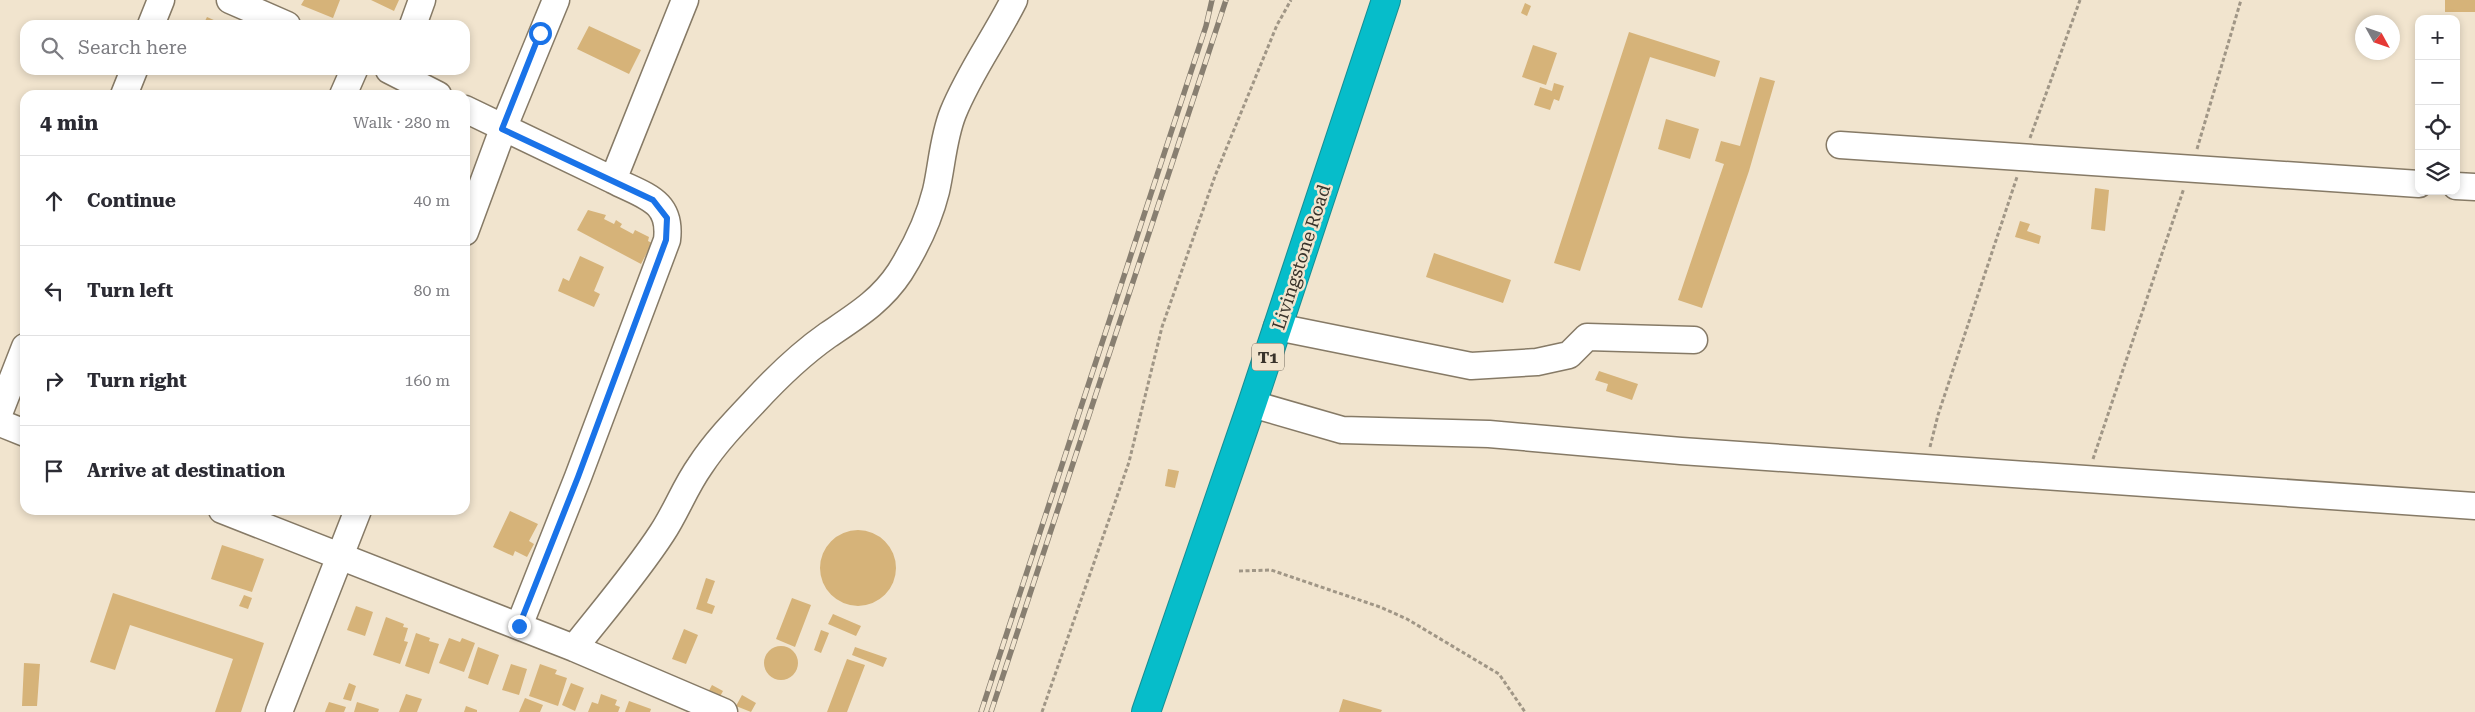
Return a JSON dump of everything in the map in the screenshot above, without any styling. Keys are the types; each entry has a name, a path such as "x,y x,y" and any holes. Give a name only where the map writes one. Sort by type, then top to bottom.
{"highway":[{"name":"Livingstone Road","path":"1146,712 1252,404 1386,0"}],"street":[{"path":"153,20 161,0"},
{"path":"230,0 276,20"},
{"path":"415,20 422,0"},
{"path":"470,218 502,129 556,0"},
{"path":"613,180 685,0"},
{"path":"574,648 655,543 700,466 736,422 792,363 828,335 871,307 885,293 900,272 915,245 929,211 935,192 945,136 952,114 967,82 1014,0"},
{"path":"126,90 132,75"},
{"path":"345,90 352,75"},
{"path":"400,75 429,90"},
{"path":"470,112 502,129 613,180 659,205 667,218 666,240 578,477 519,626"},
{"path":"1840,145 2415,184"},
{"path":"2460,186 2475,188"},
{"path":"1277,327 1471,366 1537,362 1561,357 1569,355 1588,338 1694,340"},
{"path":"0,411 20,360"},
{"path":"1252,404 1342,430 1488,434 1681,451 2475,506"},
{"path":"0,423 20,431"},
{"path":"235,515 574,648 724,712"},
{"path":"280,712 356,515"}],"path":[{"path":"1042,712 1129,462 1162,327 1219,167 1277,25 1291,0"},
{"path":"1930,469 1930,447 1938,415 2023,158 2080,0"},
{"path":"2086,479 2190,169 2242,0"},
{"path":"1239,571 1271,570 1316,584 1407,618 1498,674 1525,712"}],"building":[{"path":"304,0 340,0 333,18 301,5"},
{"path":"371,0 399,0 394,11"},
{"path":"2445,0 2475,0 2475,12 2445,12"},
{"path":"1525,3 1531,6 1527,16 1521,13"},
{"path":"589,26 641,50 629,74 577,49"},
{"path":"1629,32 1720,61 1715,77 1650,57 1580,271 1554,263"},
{"path":"1533,45 1557,53 1546,85 1522,77"},
{"path":"1760,77 1775,81 1749,171 1702,308 1678,300 1724,164 1715,161 1721,141 1740,146"},
{"path":"1554,83 1564,86 1559,101 1554,99 1550,110 1534,105 1540,87 1552,91"},
{"path":"1666,119 1699,129 1690,159 1658,149"},
{"path":"2095,188 2109,190 2105,231 2091,229"},
{"path":"588,210 606,215 604,219 614,224 616,220 622,224 620,227 633,234 635,230 649,237 648,241 652,243 641,264 577,230"},
{"path":"2020,221 2030,224 2027,231 2041,236 2039,244 2015,237"},
{"path":"1434,253 1511,280 1503,303 1426,277"},
{"path":"580,256 604,267 594,291 600,294 594,307 558,291 563,278 569,281"},
{"path":"1599,371 1638,384 1632,400 1606,391 1608,384 1595,380"},
{"path":"1168,469 1179,471 1175,488 1165,486"},
{"path":"510,511 538,524 529,541 534,544 527,557 515,551 513,556 493,547"},
{"path":"858,530 873,533 885,541 893,553 896,568 893,583 885,595 873,603 858,606 843,603 831,595 823,583 820,568 823,553 831,541 843,533"},
{"path":"222,545 264,559 252,592 211,579"},
{"path":"706,578 715,581 707,603 715,606 712,614 696,609"},
{"path":"113,593 264,643 241,712 215,712 233,659 130,625 115,670 90,662"},
{"path":"244,595 252,598 248,609 239,606"},
{"path":"792,598 811,605 795,647 776,639"},
{"path":"356,606 373,612 365,636 347,630"},
{"path":"833,614 861,626 856,636 828,624"},
{"path":"386,617 404,624 403,627 408,628 404,641 408,642 400,664 373,655"},
{"path":"684,629 698,635 686,664 672,659"},
{"path":"821,630 829,633 821,653 814,650"},
{"path":"416,633 430,638 429,641 439,644 429,674 405,666"},
{"path":"449,638 460,642 462,638 475,643 464,672 439,663"},
{"path":"781,646 793,651 798,663 793,675 781,680 769,675 764,663 769,651"},
{"path":"478,647 499,655 488,685 468,678"},
{"path":"855,647 887,658 883,667 852,655"},
{"path":"847,659 865,665 847,712 827,712"},
{"path":"24,663 40,664 37,706 22,706"},
{"path":"511,664 527,669 519,695 502,690"},
{"path":"540,664 557,670 555,674 567,678 558,706 529,696"},
{"path":"349,683 356,686 351,701 343,699"},
{"path":"571,683 584,688 575,711 562,705"},
{"path":"712,685 723,691 717,702 706,696"},
{"path":"406,694 422,699 417,712 399,712"},
{"path":"601,694 617,700 615,705 620,707 618,712 588,712 592,702 598,704"},
{"path":"742,695 756,703 751,712 736,706"},
{"path":"525,698 543,705 540,712 519,712"},
{"path":"1343,699 1382,710 1381,712 1339,712"},
{"path":"629,701 651,709 650,712 625,712"},
{"path":"329,702 346,707 344,712 325,712"},
{"path":"357,702 379,709 378,712 354,712"},
{"path":"466,706 477,710 477,712 464,712"}],"railway":[{"path":"981,712 1206,26 1212,0"},
{"path":"991,712 1226,0"}],"route":[{"path":"519,626 637,321 666,240 668,226 667,218 659,205 653,200 502,129 540,33"}]}
